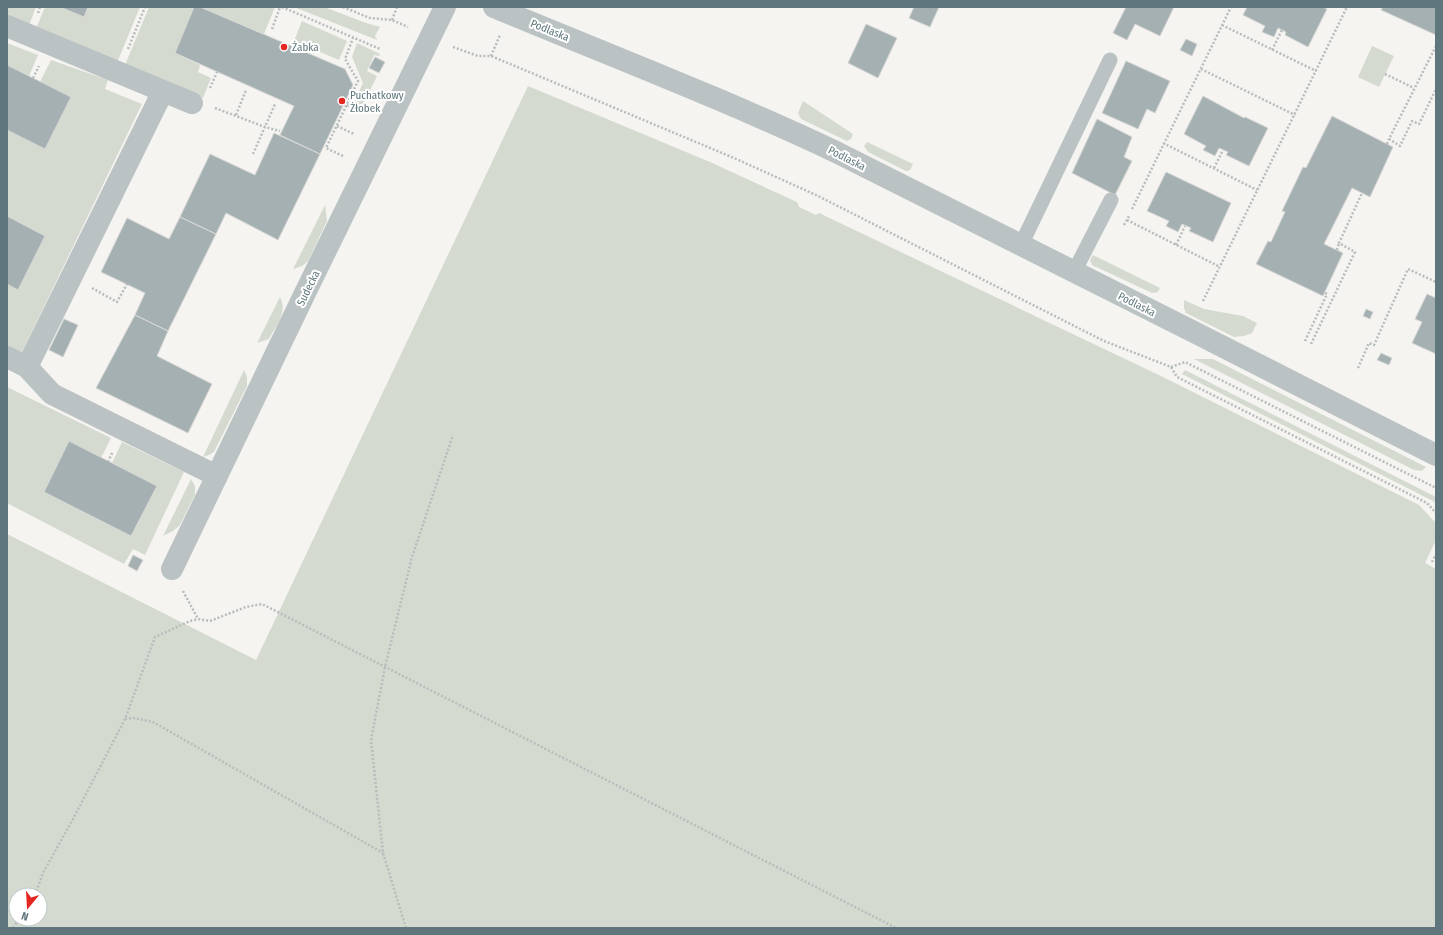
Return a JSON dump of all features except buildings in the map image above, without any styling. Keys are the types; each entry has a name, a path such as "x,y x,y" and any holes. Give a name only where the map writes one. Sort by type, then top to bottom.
{"street":[{"name":"Sudecka","path":"172,569 445,7"},
{"name":"Podlaska","path":"494,7 782,126 1436,455"},
{"path":"7,26 192,103"},
{"path":"27,367 70,277 163,91"},
{"path":"7,357 27,367 52,394 217,476"}],"lane":[{"path":"1021,245 1110,60"},
{"path":"1074,272 1111,200"}],"path":[{"path":"118,72 145,7"},
{"path":"272,28 281,7 380,49"},
{"path":"343,7 370,18 392,20 466,53 478,56 491,56 734,158 816,195 1104,341 1171,367 1177,377 1427,504 1436,513"},
{"path":"392,20 397,7"},
{"path":"1121,231 1231,7"},
{"path":"1203,301 1347,7"},
{"path":"1222,25 1316,71"},
{"path":"1272,50 1282,30"},
{"path":"343,156 326,148 358,81 345,59 353,38"},
{"path":"1387,144 1436,46"},
{"path":"1201,69 1295,114"},
{"path":"1385,74 1414,88"},
{"path":"1389,139 1400,146 1412,121 1419,124 1436,89"},
{"path":"236,115 246,90"},
{"path":"192,103 204,103 265,127 280,130"},
{"path":"253,154 275,104"},
{"path":"347,105 364,112"},
{"path":"337,126 354,134"},
{"path":"1163,144 1257,190"},
{"path":"1214,168 1223,150"},
{"path":"1336,250 1362,193"},
{"path":"1127,220 1220,267"},
{"path":"1176,245 1185,226"},
{"path":"1310,344 1354,252 1339,243"},
{"path":"1358,368 1369,343 1374,345 1408,269 1436,282"},
{"path":"70,277 117,302 127,284"},
{"path":"1305,341 1327,294 1324,292"},
{"path":"1171,367 1185,362 1436,488"},
{"path":"406,928 383,853 371,740 385,667 412,557 453,434"},
{"path":"1432,562 1436,554"},
{"path":"172,569 198,619"},
{"path":"38,887 43,873 125,719 155,637 190,621 198,619 210,621 246,607 262,604 896,928"},
{"path":"125,719 134,718 153,722 383,853"}],"shaded area":[{"path":"7,7 36,7 28,28 7,19"},
{"path":"45,7 60,7 84,17 88,7 140,7 117,63 35,31"},
{"path":"149,7 194,7 175,53 200,65 198,72 211,78 203,98 125,65"},
{"path":"200,7 275,7 264,34"},
{"path":"294,7 324,7 380,27 375,36 377,40"},
{"path":"302,21 347,41 339,60 294,41"},
{"path":"7,43 38,55 29,76 7,65"},
{"path":"357,43 380,54 379,56 374,55 367,71 377,76 362,107 354,103 363,83 352,57"},
{"path":"1372,46 1394,56 1379,87 1358,77"},
{"path":"51,60 108,80 105,89 142,104 21,354 7,346 7,284 18,290 45,236 7,216 7,130 45,149 71,97 40,82"},
{"path":"528,86 710,162 797,202 799,207 816,215 819,213 1163,377 1419,505 1436,522 1436,540 1425,563 1436,569 1436,928 7,928 7,534 256,660"},
{"path":"803,101 853,134 851,139 847,141 801,119 798,113"},
{"path":"867,142 913,164 910,170 906,171 868,152 864,146"},
{"path":"325,205 327,221 308,261 302,266 293,269"},
{"path":"1093,255 1160,288 1158,292 1152,293 1092,265 1090,260"},
{"path":"280,297 283,308 278,324 269,339 257,343"},
{"path":"1184,300 1204,309 1243,316 1257,323 1252,333 1234,337 1186,313 1184,308"},
{"path":"1194,359 1213,359 1426,467 1422,471 1414,470"},
{"path":"244,370 247,377 247,386 214,452 203,457"},
{"path":"1185,370 1436,497 1436,504 1433,501 1182,374"},
{"path":"7,387 111,438 101,458 69,442 44,492 131,536 157,486 112,463 122,442 184,472 145,555 133,549 124,564 7,503"},
{"path":"191,479 195,486 195,495 180,525 173,531 163,536"}],"place":[{"name":"Żabka","path":"284,47"},
{"name":"Puchatkowy Żłobek","path":"342,101"}]}
